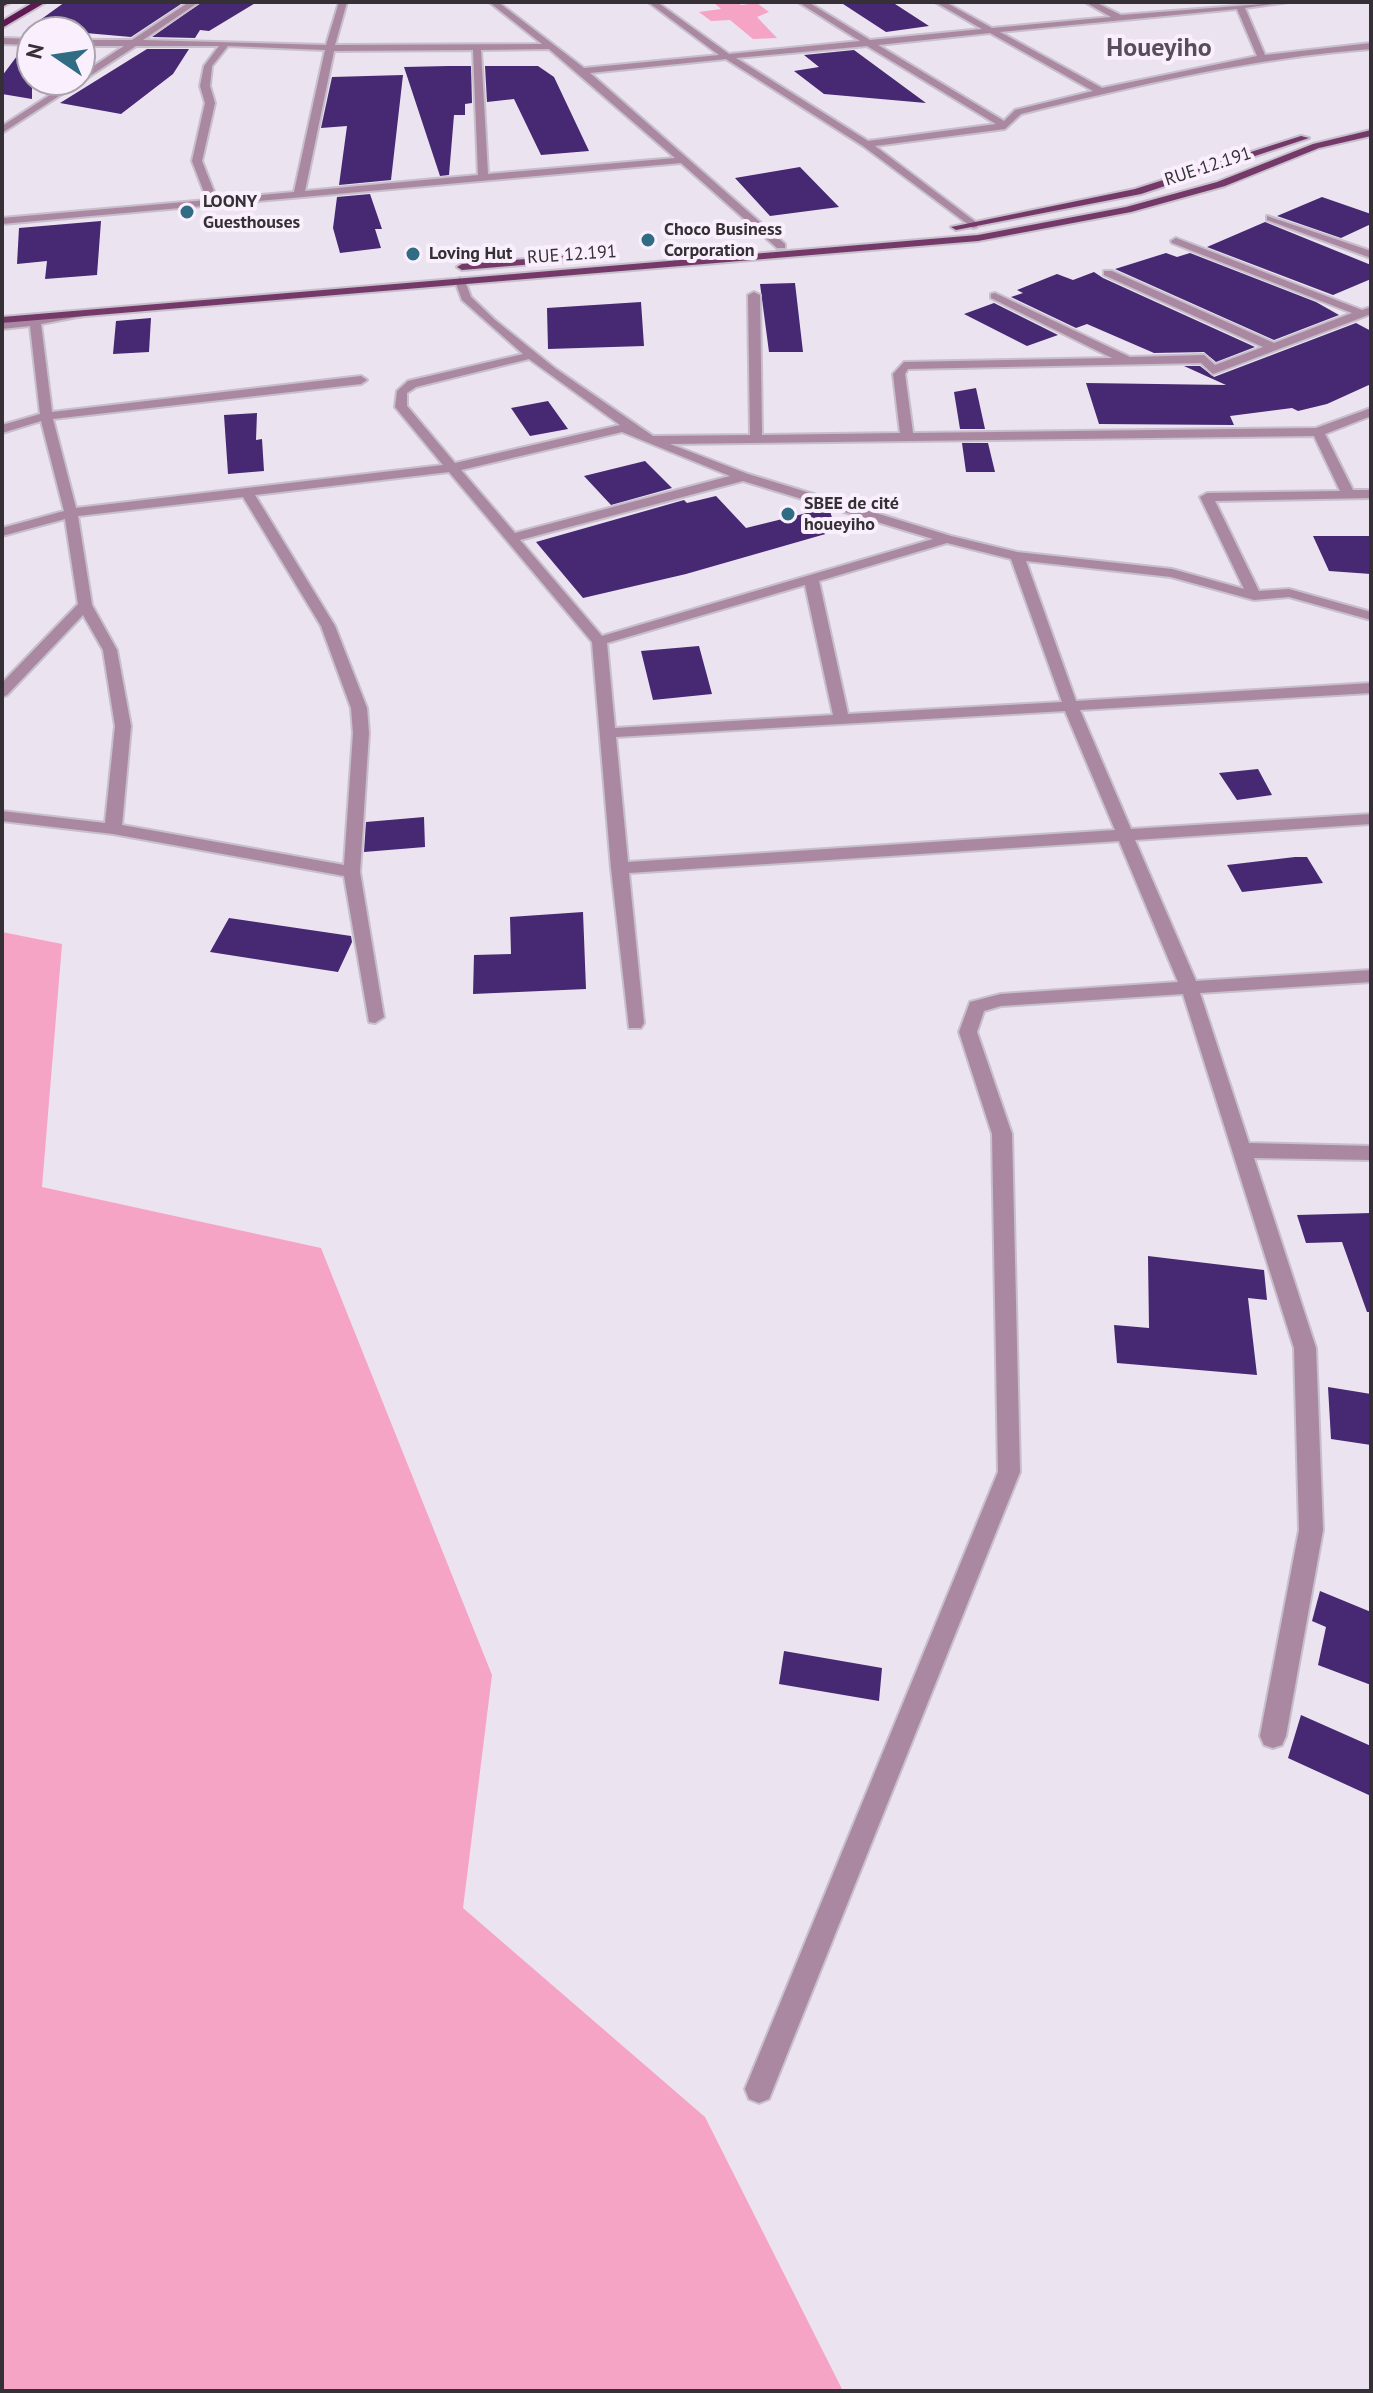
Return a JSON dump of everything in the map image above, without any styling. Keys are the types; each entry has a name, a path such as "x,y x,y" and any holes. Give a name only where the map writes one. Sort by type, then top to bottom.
{"highway":[{"path":"2,25 41,2"}],"main road":[{"name":"RUE 12.191","path":"635,254 781,246 973,225 1137,192 1303,139 1371,124"},
{"name":"RUE 12.191","path":"2,323 460,281 896,247 1029,230 1166,200 1221,184 1316,146 1371,133"},
{"name":"RUE 12.191","path":"2,310 588,258"}],"street":[{"path":"96,69 195,2"},
{"path":"299,193 343,2"},
{"path":"493,2 582,71 781,246"},
{"path":"652,2 728,57 866,144 973,225"},
{"path":"802,2 1005,126"},
{"path":"939,2 1100,91"},
{"path":"1089,2 1120,18"},
{"path":"582,71 1284,2"},
{"path":"1245,5 1261,56"},
{"path":"96,43 226,43 330,48 548,47"},
{"path":"213,202 197,161 210,103 205,86 208,66 226,43"},
{"path":"866,144 1005,126 1018,112 1162,75 1261,56 1371,46"},
{"path":"477,48 483,177"},
{"path":"2,130 54,96"},
{"path":"2,221 681,160"},
{"path":"1271,218 1371,255"},
{"path":"1176,241 1367,312"},
{"path":"1108,273 1273,347"},
{"path":"460,281 466,298 532,355 650,440 1318,432 1371,412"},
{"path":"754,295 756,439"},
{"path":"995,296 1130,362"},
{"path":"2,323 35,322 103,312"},
{"path":"907,437 899,374 904,366 1204,359 1213,370 1367,312"},
{"path":"35,322 46,416 71,513 85,605 110,650 123,726 113,829"},
{"path":"532,355 412,384 401,391 399,397 401,407 599,641 635,1023"},
{"path":"2,429 46,416 361,380"},
{"path":"2,532 71,513 451,468 623,428 743,477 947,539 1017,556 1172,573 1254,596 1289,593 1371,616"},
{"path":"1318,432 1349,495"},
{"path":"511,538 743,477"},
{"path":"247,492 328,626 359,708 361,733 352,872 375,1017"},
{"path":"1254,596 1207,497 1371,494"},
{"path":"599,641 947,539"},
{"path":"1017,556 1071,707 1190,989 1305,1348 1311,1530 1273,1736"},
{"path":"811,578 841,719"},
{"path":"2,692 85,605"},
{"path":"607,733 1371,688"},
{"path":"2,816 113,829 352,872"},
{"path":"619,868 1371,819"},
{"path":"759,2089 1009,1472 1002,1134 968,1032 976,1007 1001,1000 1371,976"},
{"path":"1241,1150 1371,1153"}],"shaded area":[{"path":"713,2 757,3 769,12 757,17 777,38 753,39 730,20 711,21 699,12 721,9"},
{"path":"2,932 62,944 42,1187 321,1248 492,1675 463,1908 705,2117 843,2391 2,2391"}],"building":[{"path":"65,2 184,2 131,37 96,34 96,16 46,16"},
{"path":"202,2 257,2 209,31 200,30 195,38 152,37"},
{"path":"840,2 892,2 929,26 886,32"},
{"path":"147,49 189,49 173,74 121,114 60,103 71,96 96,96 96,81"},
{"path":"854,50 926,103 824,94 794,71 819,67 804,55"},
{"path":"16,57 16,96 32,96 32,99 2,94 2,76"},
{"path":"471,66 472,103 465,104 465,115 454,115 449,175 440,176 404,67"},
{"path":"485,66 538,66 554,77 589,151 541,155 514,99 487,102"},
{"path":"403,75 391,180 339,185 347,126 321,128 332,77"},
{"path":"800,167 839,207 770,216 735,178"},
{"path":"370,194 382,229 375,229 381,248 340,253 333,228 337,197"},
{"path":"1322,197 1371,214 1371,224 1341,238 1277,216"},
{"path":"101,221 97,275 45,279 47,261 17,264 19,228"},
{"path":"1265,222 1371,265 1371,279 1333,295 1207,247"},
{"path":"1166,253 1177,257 1190,253 1316,302 1339,315 1274,340 1115,269"},
{"path":"1094,272 1255,347 1216,362 1204,352 1154,353 1087,324 1076,328 1011,297 1023,293 1017,290 1057,274 1073,280"},
{"path":"795,283 803,352 769,352 760,284"},
{"path":"641,302 644,346 548,349 547,308"},
{"path":"994,303 1058,335 1027,346 964,314"},
{"path":"151,318 149,352 113,354 116,321"},
{"path":"1356,323 1371,331 1371,384 1327,404 1298,411 1292,408 1230,416 1234,425 1099,424 1086,383 1226,385 1184,366 1200,366 1214,377"},
{"path":"976,388 985,429 960,429 954,392"},
{"path":"548,401 568,429 530,436 511,408"},
{"path":"257,413 256,440 262,439 264,471 228,474 224,415"},
{"path":"962,443 988,443 995,472 966,472"},
{"path":"645,461 672,488 611,505 584,476"},
{"path":"716,496 746,528 823,509 830,511 836,531 686,574 583,598 536,542 684,500 687,503"},
{"path":"1313,536 1371,536 1371,574 1329,571"},
{"path":"699,646 712,694 653,700 641,651"},
{"path":"1258,769 1272,795 1237,800 1219,773"},
{"path":"424,817 425,847 364,852 366,822"},
{"path":"1307,857 1323,883 1242,892 1227,865"},
{"path":"583,912 586,989 473,994 474,955 511,954 510,917"},
{"path":"229,918 351,936 352,942 338,972 210,952"},
{"path":"1371,1213 1371,1312 1367,1312 1342,1242 1306,1243 1297,1215"},
{"path":"1148,1256 1264,1270 1267,1300 1248,1298 1257,1375 1117,1363 1114,1325 1149,1328"},
{"path":"1328,1387 1371,1394 1371,1445 1331,1439"},
{"path":"1320,1591 1371,1612 1371,1685 1318,1665 1326,1627 1312,1621"},
{"path":"784,1651 882,1668 879,1701 779,1684"},
{"path":"1301,1715 1371,1746 1371,1796 1288,1758"}],"place":[{"name":"LOONY Guesthouses","path":"187,212"},
{"name":"Choco Business Corporation","path":"648,240"},
{"name":"Loving Hut","path":"413,254"},
{"name":"SBEE de cité houeyiho","path":"788,514"}],"district":[{"name":"Houeyiho","path":"1159,49"}]}
